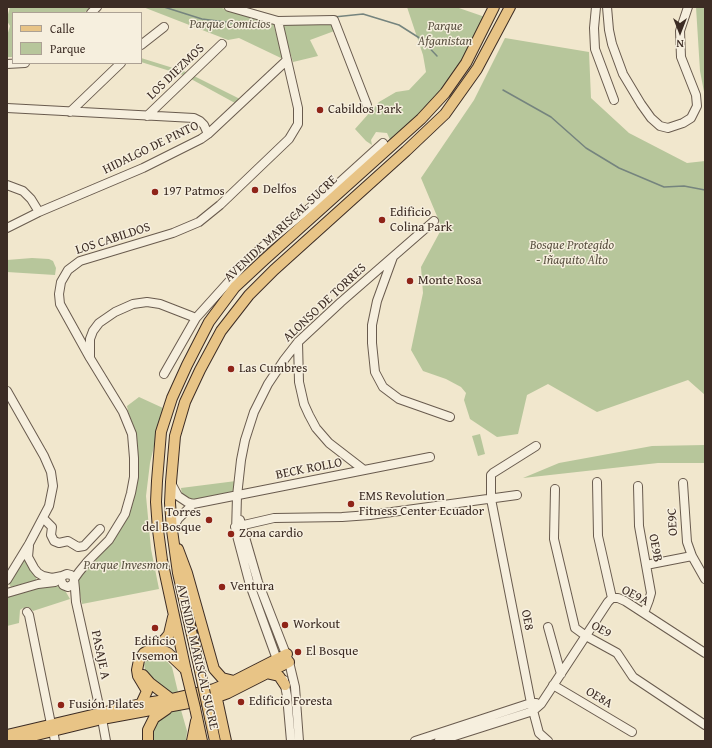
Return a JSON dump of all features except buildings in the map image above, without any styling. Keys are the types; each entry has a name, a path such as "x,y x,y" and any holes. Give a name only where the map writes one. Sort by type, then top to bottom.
{"main road":[{"name":"AVENIDA MARISCAL SUCRE","path":"202,741 173,614 162,560 158,530 157,481 161,432 172,398 209,322 235,287 421,119 440,98 466,63 494,7"},
{"name":"AVENIDA MARISCAL SUCRE","path":"226,741 215,717 199,666 178,573 172,534 170,482 175,436 186,402 200,370 226,325 249,295 274,270 445,114 477,69 510,7"},
{"path":"172,534 187,573 214,669 222,678 234,681"},
{"path":"141,704 147,691 138,676 137,670 139,660 144,652 161,643 169,634 173,614"},
{"path":"171,703 145,678 142,673 143,662 152,652 164,651 186,670"},
{"path":"215,717 220,704 228,693 266,673 283,660"},
{"path":"215,693 234,681 264,666 283,660"},
{"path":"266,673 279,676 285,685"},
{"name":"AVENIDA MARISCAL SUCRE","path":"215,693 215,741"},
{"path":"7,734 52,727 215,693 228,693"},
{"path":"102,716 141,704 171,703"},
{"path":"148,741 148,730 154,718 171,703"},
{"path":"192,741 197,716"},
{"path":"12,741 52,727"}],"street":[{"path":"229,7 278,21 334,20 367,105"},
{"path":"596,7 594,28 595,49 614,100"},
{"path":"607,7 610,37 623,74 638,100 652,118 660,126 668,128 683,123 691,118 697,106 696,95 681,57 680,30 688,7"},
{"name":"LOS CABILDOS","path":"68,580 109,540 122,519 131,493 135,468 132,434 124,412 90,358 60,304 59,288 64,274 80,261 89,257 173,233 199,222 220,205 290,139 298,124 298,108 278,21"},
{"path":"142,44 164,27"},
{"name":"LOS DIEZMOS","path":"147,116 222,44"},
{"name":"HIDALGO DE PINTO","path":"7,228 39,212 143,168 193,144 208,134 286,61"},
{"path":"70,112 120,64"},
{"path":"7,108 194,118 204,125 208,134"},
{"path":"164,374 196,318 241,268 383,143"},
{"path":"7,184 23,191 31,199 39,212"},
{"name":"ALONSO DE TORRES","path":"299,741 298,707 295,688 250,585 239,546 237,496 243,448 257,405 263,392 271,378 298,342 434,220"},
{"path":"394,256 377,301 372,325 375,372 383,388 395,397 450,417"},
{"path":"90,358 90,339 95,328 110,315 133,304 147,302 160,304 196,318"},
{"path":"298,342 300,382 304,404 309,415 316,428 329,443 364,470"},
{"path":"7,391 44,456 51,472 53,486 49,506 29,544 7,580"},
{"name":"OE8","path":"536,446 491,475 491,499 532,707 539,733 548,741"},
{"name":"BECK ROLLO","path":"193,504 430,457"},
{"path":"170,482 178,496 193,504 178,518 172,534"},
{"name":"OE9A","path":"597,482 598,536 612,598 620,598 705,653"},
{"name":"OE9C","path":"683,483 686,539 692,556 705,579"},
{"name":"OE9B","path":"638,486 639,528 650,593 644,613"},
{"name":"OE9","path":"555,489 554,539 574,624 577,629 586,636 616,652 633,677 705,725"},
{"path":"239,526 257,521 288,517 342,517 370,515 517,495"},
{"path":"43,518 52,528 51,535 54,541 59,543 68,541 78,547 84,546 100,529"},
{"name":"ALONSO DE TORRES","path":"248,551 248,533 257,521"},
{"name":"ALONSO DE TORRES","path":"239,526 283,660 291,741"},
{"path":"29,544 28,557 38,573 43,576 68,580"},
{"path":"646,565 692,556"},
{"path":"7,593 48,582 68,580"},
{"name":"PASAJE A","path":"68,580 76,602 102,716 106,741"},
{"path":"439,741 541,704 612,598"},
{"path":"28,612 55,741"},
{"path":"548,627 561,674"},
{"name":"OE8A","path":"554,685 632,732"},
{"path":"414,741 532,707"},
{"path":"7,734 9,741"}],"green space":[{"path":"10,7 91,7 85,12 12,12 12,57 7,57 7,36 10,26 7,18"},
{"name":"Parque Comicios","path":"143,7 218,7 273,22 283,59 239,38 228,40"},
{"name":"Parque Afganistan","path":"407,7 456,7 485,17 457,68 425,110 392,144 387,133 376,132 371,140 372,145 355,129 379,102 396,92 409,90 426,72 423,55"},
{"path":"696,7 705,7 705,97 700,71"},
{"name":"Parque Comicios","path":"335,24 337,30 310,40 318,56 293,62 282,25"},
{"name":"Bosque Protegido - Iñaquito Alto","path":"505,38 589,52 591,98 629,133 687,163 705,161 705,395 688,380 597,412 548,384 527,395 518,434 497,437 470,419 464,400 466,393 461,387 446,379 423,371 411,350 423,293 421,267 442,228 421,178 474,100"},
{"path":"142,58 186,72 183,75 142,62"},
{"path":"194,76 240,99 235,103 191,79"},
{"path":"32,258 49,259 53,261 56,268 55,275 7,272 7,260"},
{"name":"Parque Invesmon","path":"139,397 163,408 150,463 146,496 151,549 159,589 82,604 77,579 86,567 95,561 115,536 131,505 137,487 137,456 127,406"},
{"path":"480,434 485,454 478,456 472,436"},
{"path":"705,445 705,463 658,463 523,478 559,463 652,446"},
{"path":"236,481 235,494 191,501 182,495 181,488"},
{"path":"24,556 29,568 37,576 36,580 11,587 9,584"},
{"path":"51,584 63,587 70,599 33,611 29,607 23,608 20,610 19,623 7,626 7,597"},
{"path":"158,655 163,657 172,667 178,692 172,693 167,691 146,675 144,664 148,659"},
{"path":"181,710 187,731 186,741 151,741 154,720 168,711"}],"waterway":[{"path":"164,7 202,19 249,25 271,23"},
{"path":"334,17 363,14 399,25 421,39 437,56"},
{"path":"503,90 551,117 586,148 619,168 664,187 684,186 705,190"}],"place":[{"name":"Cabildos Park","path":"320,110"},
{"name":"Delfos","path":"255,190"},
{"name":"197 Patmos","path":"155,192"},
{"name":"Edificio Colina Park","path":"382,220"},
{"name":"Monte Rosa","path":"410,281"},
{"name":"Las Cumbres","path":"231,369"},
{"name":"EMS Revolution Fitness Center Ecuador","path":"351,504"},
{"name":"Torres del Bosque","path":"209,520"},
{"name":"Zona cardio","path":"231,534"},
{"name":"Ventura","path":"222,587"},
{"name":"Workout","path":"285,625"},
{"name":"Edificio Ivsemon","path":"155,628"},
{"name":"El Bosque","path":"298,652"},
{"name":"Edificio Foresta","path":"241,702"},
{"name":"Fusión Pilates","path":"61,705"}]}
